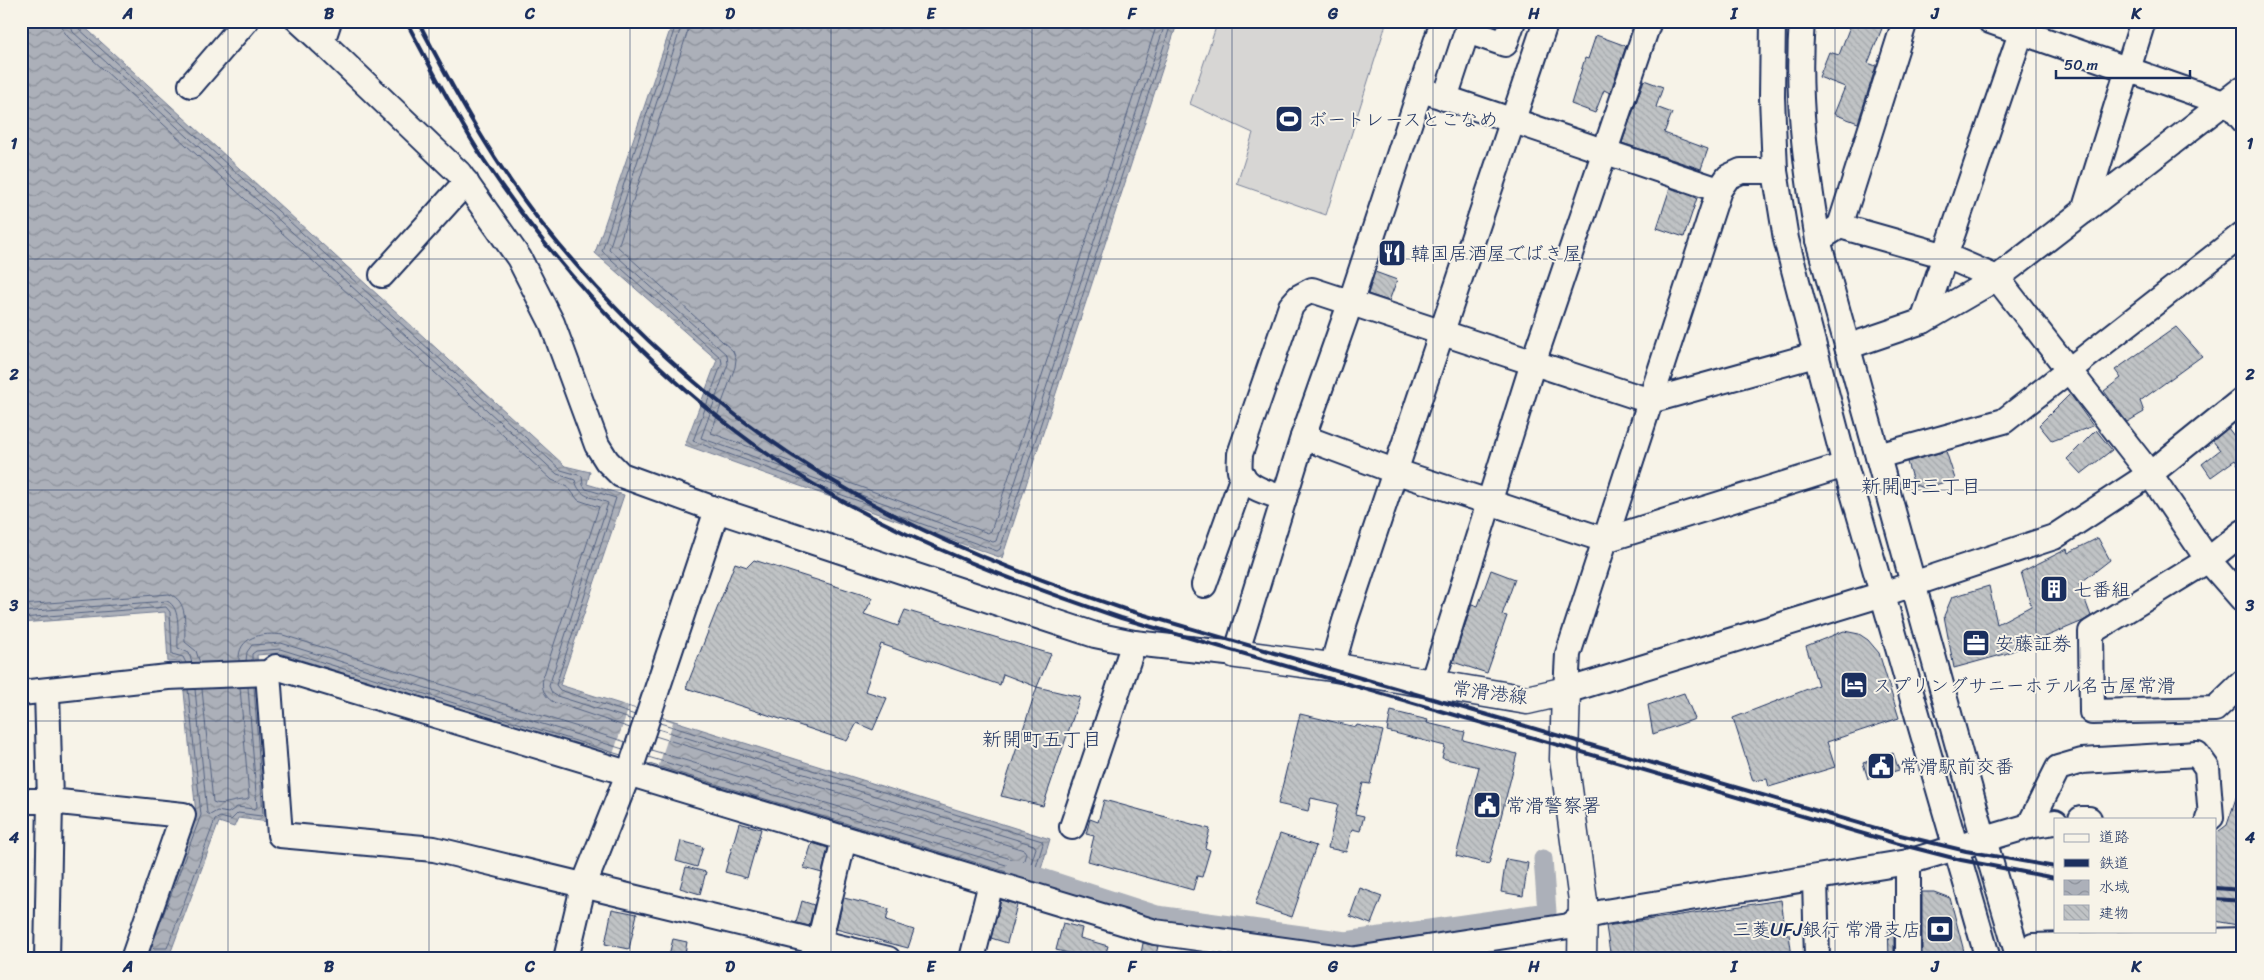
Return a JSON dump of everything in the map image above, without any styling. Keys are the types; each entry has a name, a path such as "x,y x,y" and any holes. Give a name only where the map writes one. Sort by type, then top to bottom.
{"main road":[{"name":"常滑港線","path":"1236,654 1332,667 1527,700 1566,691"},
{"path":"1566,691 1564,759 1583,901 1582,959"}],"street":[{"path":"191,85 246,21"},
{"path":"299,21 325,32 460,173 519,258 552,323 597,445 607,461 621,475 717,510 1095,635 1134,644 1236,654 1303,437 1350,304 1444,21"},
{"path":"1445,98 1468,26 1505,44 1513,21"},
{"path":"1332,667 1394,471 1442,334 1546,21"},
{"path":"1432,684 1533,363 1649,21"},
{"path":"1773,21 1772,97 1775,171 1786,239 1815,355 1988,959"},
{"path":"1802,21 1801,85 1806,168 1818,240 1912,585 2019,956 2033,946 2237,946"},
{"path":"1818,240 1840,226 1905,21"},
{"path":"1990,21 2023,26 2127,68 2232,106 2243,120"},
{"path":"2084,211 2143,21"},
{"path":"1923,321 2023,26"},
{"path":"1847,347 1923,321 1996,278 2243,88"},
{"path":"1422,90 1719,190"},
{"path":"1775,171 1741,171 1728,177 1719,190 1568,654 1566,691 1912,585 2054,537 2150,474 2243,399"},
{"path":"382,275 466,182"},
{"path":"1840,226 1946,256 1996,278 2150,474 2208,560 2243,600"},
{"path":"1878,456 2004,421 2243,234"},
{"path":"1284,498 1246,482 1240,471 1240,454 1291,306 1299,297 1312,290 1650,401 1815,355"},
{"path":"1303,437 1394,471 1605,540 1846,465"},
{"path":"1204,585 1243,476"},
{"path":"566,959 583,886 630,770 717,510"},
{"path":"2243,532 2208,560 2092,632 2092,712 2215,708 2243,682"},
{"path":"1072,827 1134,644"},
{"path":"21,693 168,677 268,673 276,667 630,770 991,884 1221,950 1349,959"},
{"path":"268,673 280,836 434,850 888,959"},
{"path":"47,691 50,801 47,959"},
{"path":"2029,826 2058,768 2082,761 2197,754 2207,768 2209,818"},
{"path":"21,801 50,801 183,815 133,959"},
{"path":"1357,959 1569,926 1582,917 1605,912 1908,862 2029,826 2054,822"},
{"path":"819,943 844,839"},
{"path":"1908,862 1908,959"},
{"path":"1814,879 1817,959"},
{"path":"972,959 991,884"}],"shaded area":[{"name":"ボートレースとこなめ","path":"1218,21 1387,21 1326,215 1237,184 1253,133 1190,104"}],"water":[{"path":"21,21 78,21 565,466 590,472 587,484 624,495 560,685 1050,839 1036,886 657,771 279,653 257,655 269,822 238,818 234,827 219,822 170,954 144,952 196,814 181,661 168,662 165,612 21,623"},
{"path":"673,21 1178,21 1002,558 685,445 717,360 595,253"}],"pier":[{"path":"629,707 673,722 657,771 612,757"}],"building":[{"path":"1852,21 1885,21 1868,63 1876,66 1858,123 1834,114 1845,87 1819,77 1829,52 1839,55"},
{"path":"1596,35 1626,46 1610,93 1604,90 1595,113 1571,104 1585,58 1588,59"},
{"path":"1644,80 1663,87 1656,107 1672,113 1664,133 1708,149 1701,169 1622,143"},
{"path":"1670,188 1697,198 1684,237 1657,228"},
{"path":"1375,272 1397,280 1389,301 1368,294"},
{"path":"2176,327 2202,356 2140,401 2144,412 2127,422 2104,391 2121,378 2115,370"},
{"path":"2070,394 2093,426 2052,441 2039,425"},
{"path":"2228,428 2243,448 2243,472 2235,460 2211,477 2202,464 2220,450 2213,441"},
{"path":"2096,430 2112,450 2081,474 2067,459"},
{"path":"1946,451 1955,479 1925,488 1914,485 1907,462"},
{"path":"2098,538 2110,560 2079,584 2091,616 2005,654 1954,668 1944,616 1952,597 1989,586 1997,624 2031,606 2021,572 2067,549 2068,553"},
{"path":"754,560 873,598 864,614 898,626 905,610 1051,654 1037,687 1003,674 1000,685 881,644 865,691 887,698 873,730 857,723 847,741 686,688 735,563 747,567"},
{"path":"1491,570 1515,579 1502,615 1507,616 1487,673 1453,662 1472,604 1478,606"},
{"path":"1844,631 1859,634 1868,640 1879,653 1899,718 1827,742 1835,767 1769,787 1767,779 1753,781 1733,718 1818,685 1806,646"},
{"path":"1037,687 1080,697 1043,806 1001,796"},
{"path":"1684,693 1695,719 1653,734 1648,705"},
{"name":"常滑警察署","path":"1391,711 1428,720 1427,723 1465,732 1463,740 1517,754 1489,864 1456,856 1479,767 1442,758 1445,746 1387,731"},
{"path":"1300,714 1383,731 1370,784 1363,783 1355,814 1364,816 1360,831 1352,829 1346,852 1328,848 1338,804 1311,798 1308,811 1278,804"},
{"name":"常滑駅前交番","path":"1893,753 1899,770 1868,779 1863,763"},
{"path":"2240,786 2243,787 2243,926 2216,921 2216,833 2227,825"},
{"path":"1104,800 1210,829 1205,848 1210,850 1202,877 1197,876 1193,890 1088,861 1094,836 1086,834 1090,819 1098,822"},
{"path":"739,823 761,829 747,878 725,872"},
{"path":"1280,834 1316,846 1292,917 1255,905"},
{"path":"681,841 703,847 697,867 676,861"},
{"path":"812,843 828,848 822,873 804,868"},
{"path":"1506,859 1528,863 1523,896 1501,892"},
{"path":"686,867 706,872 700,894 680,888"},
{"path":"1360,888 1382,896 1371,924 1350,916"},
{"name":"三菱UFJ銀行 常滑支店","path":"1922,892 1934,892 1950,898 1966,959 1922,959"},
{"path":"844,898 889,909 886,921 914,930 908,948 836,929"},
{"path":"1001,900 1017,905 1007,943 991,938"},
{"path":"1781,900 1786,934 1789,934 1792,957 1776,959 1611,959 1606,926"},
{"path":"802,901 814,905 809,926 796,923"},
{"path":"612,909 637,914 629,949 605,944"},
{"path":"1888,922 1894,922 1894,959 1889,959"},
{"path":"1063,923 1082,928 1080,938 1108,946 1104,959 1092,959 1056,950"},
{"path":"673,939 687,942 684,959 668,959"},
{"path":"1143,943 1158,946 1155,959 1140,959"}],"waterway":[{"path":"1015,869 1157,915 1346,941 1547,912 1543,859"},
{"path":"156,959 157,954"}],"railway":[{"path":"406,21 453,109 484,160 518,209 595,302 682,387 729,426 778,461 828,493 863,512 971,563 1121,618 1895,843 1961,860 2054,878"},
{"path":"418,21 460,100 507,176 542,224 580,270 620,312 661,353 750,426 797,459 847,490 899,518 1010,568 1124,609 1896,834 1966,851 2054,867"},
{"path":"2216,888 2243,890"},
{"path":"2216,899 2243,901"}],"place":[{"name":"ボートレースとこなめ","path":"1289,119"},
{"name":"韓国居酒屋でばき屋","path":"1392,253"},
{"name":"七番組","path":"2054,589"},
{"name":"安藤証券","path":"1976,643"},
{"name":"スプリングサニーホテル名古屋常滑","path":"1854,685"},
{"name":"常滑駅前交番","path":"1881,766"},
{"name":"常滑警察署","path":"1487,805"},
{"name":"三菱UFJ銀行 常滑支店","path":"1940,929"}],"district":[{"name":"新開町三丁目","path":"1921,486"},
{"name":"新開町五丁目","path":"1042,739"}]}
